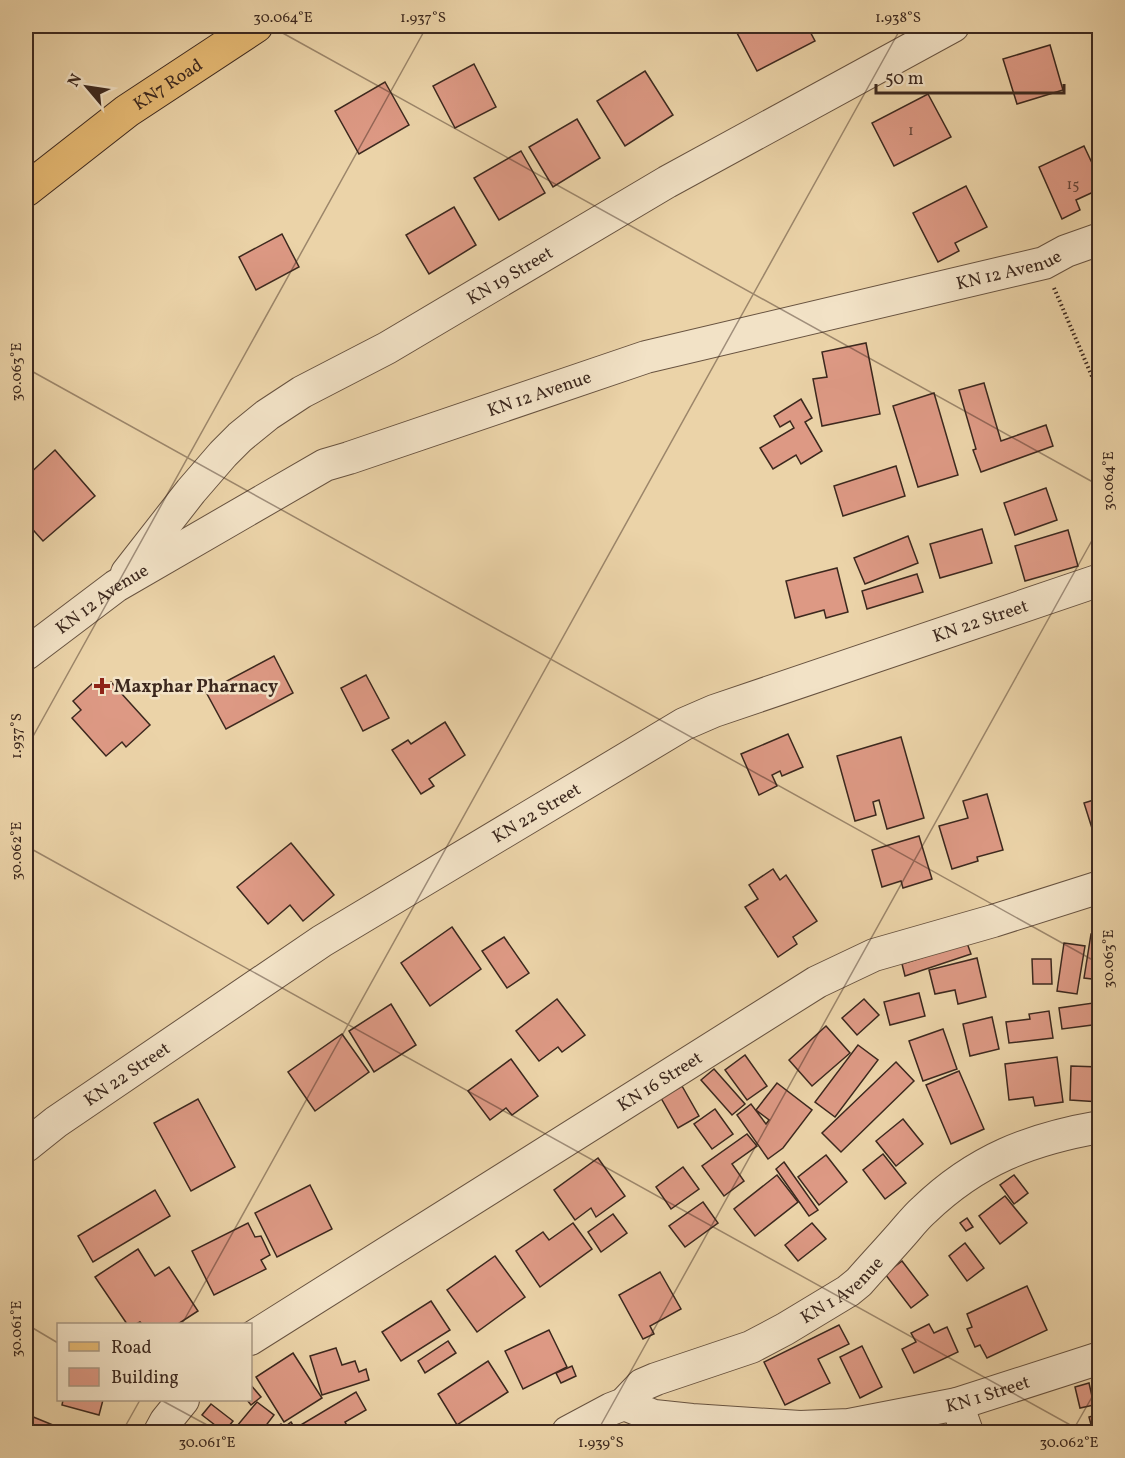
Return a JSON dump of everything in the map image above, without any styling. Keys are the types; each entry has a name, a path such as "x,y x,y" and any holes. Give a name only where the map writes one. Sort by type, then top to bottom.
{"main road":[{"name":"KN7 Road","path":"26,190 126,111 256,26"}],"street":[{"name":"KN 19 Street","path":"116,586 223,454 267,415 302,392 387,348 667,183 953,26"},
{"name":"KN 12 Avenue","path":"26,654 116,586 325,465 646,357 1044,263 1066,251 1100,238"},
{"name":"KN 22 Street","path":"26,1146 56,1122 322,941 684,724 714,711 1100,580"},
{"name":"KN 16 Street","path":"252,1338 817,982 874,955 1100,887"},
{"name":"KN 1 Avenue","path":"568,1432 624,1404 642,1385 751,1347 848,1291 859,1282 923,1210 975,1170 1003,1154 1032,1143 1100,1127"},
{"name":"KN 1 Street","path":"624,1404 654,1416 800,1427 962,1418 1100,1358"},
{"path":"160,1432 166,1420 182,1401"}],"path":[{"path":"1044,263 1100,395"}],"building":[{"path":"747,26 807,26 815,41 757,71 736,31"},
{"path":"1050,45 1063,90 1017,104 1003,59"},
{"path":"474,64 496,107 455,128 433,86"},
{"path":"645,71 673,115 625,146 597,101"},
{"path":"385,82 409,125 359,154 335,111"},
{"path":"928,94 951,137 894,166 872,123"},
{"path":"577,119 600,158 553,187 529,147"},
{"path":"1084,146 1100,180 1100,189 1076,200 1080,210 1062,219 1039,167"},
{"path":"521,151 545,193 499,220 474,178"},
{"path":"966,186 987,227 955,243 959,251 938,262 913,213"},
{"path":"454,207 476,245 429,274 406,235"},
{"path":"282,234 299,267 256,290 239,257"},
{"path":"866,343 880,414 822,426 813,379 827,377 822,352"},
{"path":"984,383 1001,441 1046,425 1053,446 981,472 973,450 976,449 959,390"},
{"path":"934,393 958,475 918,487 893,406"},
{"path":"801,399 812,418 805,422 822,451 801,464 796,455 773,469 760,448 794,428 790,421 780,427 774,416"},
{"path":"55,450 95,496 43,541 26,522 26,477"},
{"path":"896,466 905,496 843,516 834,486"},
{"path":"1046,488 1057,520 1015,535 1004,503"},
{"path":"982,529 992,563 940,578 930,544"},
{"path":"1068,530 1078,566 1025,581 1015,546"},
{"path":"908,536 918,563 865,584 854,558"},
{"path":"837,568 848,612 826,618 824,610 795,618 786,581"},
{"path":"917,574 923,592 867,609 862,591"},
{"path":"274,656 293,693 226,729 206,692"},
{"path":"366,675 389,718 363,731 341,688"},
{"path":"111,682 150,725 126,747 122,742 106,756 72,718 81,710 73,701 93,683 101,692"},
{"path":"445,722 465,755 429,779 434,786 421,794 392,750 408,740 411,744"},
{"path":"788,734 803,767 782,776 780,771 772,775 777,786 759,795 741,754"},
{"path":"901,737 924,818 887,829 879,800 873,802 876,815 855,821 837,756"},
{"path":"1100,742 1100,769 1092,744"},
{"path":"987,794 1003,850 977,857 978,861 952,869 939,826 968,818 963,801"},
{"path":"1100,798 1100,843 1097,844 1084,803"},
{"path":"919,836 932,879 903,888 901,881 882,887 872,850"},
{"path":"291,843 334,895 303,921 290,905 268,924 237,887"},
{"path":"773,869 780,880 786,875 817,921 793,937 797,944 778,957 745,907 758,899 749,885"},
{"path":"452,927 481,969 430,1006 401,963"},
{"path":"1091,934 1100,935 1100,980 1084,978"},
{"path":"504,937 529,973 507,988 482,951"},
{"path":"967,943 971,954 905,976 902,964"},
{"path":"1064,943 1085,946 1077,994 1057,991"},
{"path":"977,958 986,997 958,1004 955,990 935,994 929,970"},
{"path":"1032,959 1051,959 1052,984 1033,984"},
{"path":"919,993 925,1016 890,1025 884,1002"},
{"path":"557,999 585,1035 562,1052 558,1047 539,1061 516,1031"},
{"path":"864,999 879,1015 857,1035 842,1018"},
{"path":"1100,1002 1100,1024 1062,1029 1059,1008"},
{"path":"391,1004 416,1045 374,1072 349,1031"},
{"path":"1049,1011 1053,1038 1009,1043 1006,1022 1030,1019 1029,1014"},
{"path":"992,1017 999,1049 970,1056 963,1024"},
{"path":"826,1026 850,1053 812,1086 789,1060"},
{"path":"943,1029 957,1069 923,1081 909,1041"},
{"path":"342,1034 369,1072 315,1111 288,1072"},
{"path":"858,1045 878,1060 835,1117 815,1102"},
{"path":"745,1055 767,1086 747,1100 725,1070"},
{"path":"1057,1057 1063,1102 1035,1106 1033,1097 1009,1100 1005,1064"},
{"path":"511,1059 538,1096 512,1115 506,1108 490,1120 468,1091"},
{"path":"896,1062 914,1081 841,1152 822,1133"},
{"path":"1071,1066 1100,1067 1100,1102 1070,1100"},
{"path":"714,1069 745,1104 732,1115 701,1080"},
{"path":"959,1071 984,1129 951,1144 926,1085"},
{"path":"777,1083 812,1110 783,1148 768,1159 737,1115 751,1104 766,1124 769,1120 756,1110"},
{"path":"682,1086 699,1116 678,1128 661,1098"},
{"path":"198,1099 235,1167 191,1191 154,1123"},
{"path":"715,1109 733,1134 712,1149 694,1124"},
{"path":"903,1119 923,1144 896,1166 876,1141"},
{"path":"747,1134 757,1146 732,1164 744,1181 724,1196 702,1166"},
{"path":"883,1154 906,1183 885,1199 863,1170"},
{"path":"826,1155 847,1182 819,1205 798,1177"},
{"path":"598,1158 625,1196 596,1217 591,1208 575,1220 554,1190"},
{"path":"784,1162 818,1210 809,1216 776,1169"},
{"path":"683,1167 699,1189 671,1209 656,1187"},
{"path":"777,1175 798,1202 755,1236 734,1209"},
{"path":"1014,1175 1028,1193 1014,1204 1000,1185"},
{"path":"310,1185 332,1229 277,1257 255,1213"},
{"path":"155,1190 170,1216 93,1262 78,1236"},
{"path":"1005,1196 1027,1223 1000,1244 979,1216"},
{"path":"703,1202 718,1223 685,1247 669,1226"},
{"path":"613,1214 627,1233 601,1252 588,1232"},
{"path":"967,1218 973,1227 966,1231 960,1223"},
{"path":"248,1223 255,1237 261,1236 270,1255 261,1260 266,1269 214,1295 192,1251"},
{"path":"573,1223 592,1249 540,1287 516,1251 543,1232 549,1240"},
{"path":"812,1223 826,1239 798,1261 785,1245"},
{"path":"965,1243 984,1268 967,1281 949,1256"},
{"path":"138,1249 155,1276 169,1267 198,1311 180,1323 126,1323 95,1277"},
{"path":"495,1256 525,1297 477,1332 447,1290"},
{"path":"902,1261 928,1295 911,1308 885,1274"},
{"path":"660,1272 681,1309 650,1326 654,1334 643,1339 619,1295"},
{"path":"1027,1286 1047,1330 987,1358 980,1345 975,1347 967,1329 972,1327 967,1314"},
{"path":"431,1301 450,1330 401,1361 382,1332"},
{"path":"929,1324 934,1333 947,1327 958,1352 914,1373 902,1349 916,1342 911,1333"},
{"path":"839,1325 849,1344 818,1359 830,1383 785,1405 764,1362"},
{"path":"549,1330 567,1367 523,1389 505,1351"},
{"path":"448,1341 456,1353 425,1373 418,1361"},
{"path":"862,1346 882,1387 860,1398 840,1357"},
{"path":"336,1348 342,1365 355,1361 359,1372 366,1369 369,1380 322,1395 310,1356"},
{"path":"293,1353 322,1398 284,1422 256,1377"},
{"path":"488,1361 508,1392 457,1425 438,1394"},
{"path":"572,1366 576,1376 561,1383 556,1373"},
{"path":"1089,1383 1094,1405 1080,1408 1075,1387"},
{"path":"252,1386 261,1397 251,1405 248,1401 252,1401"},
{"path":"356,1392 366,1410 345,1422 349,1429 343,1432 303,1432 299,1426"},
{"path":"63,1401 103,1401 99,1415 62,1405"},
{"path":"257,1402 274,1415 261,1432 232,1432"},
{"path":"211,1404 233,1421 224,1432 202,1415"},
{"path":"26,1414 70,1432 26,1432"},
{"path":"1100,1414 1100,1432 1093,1432 1089,1417"},
{"path":"291,1422 297,1432 267,1432 281,1424 283,1428"},
{"path":"369,1426 374,1432 361,1432"}],"place":[{"name":"Maxphar Pharnacy","path":"102,686"}]}
